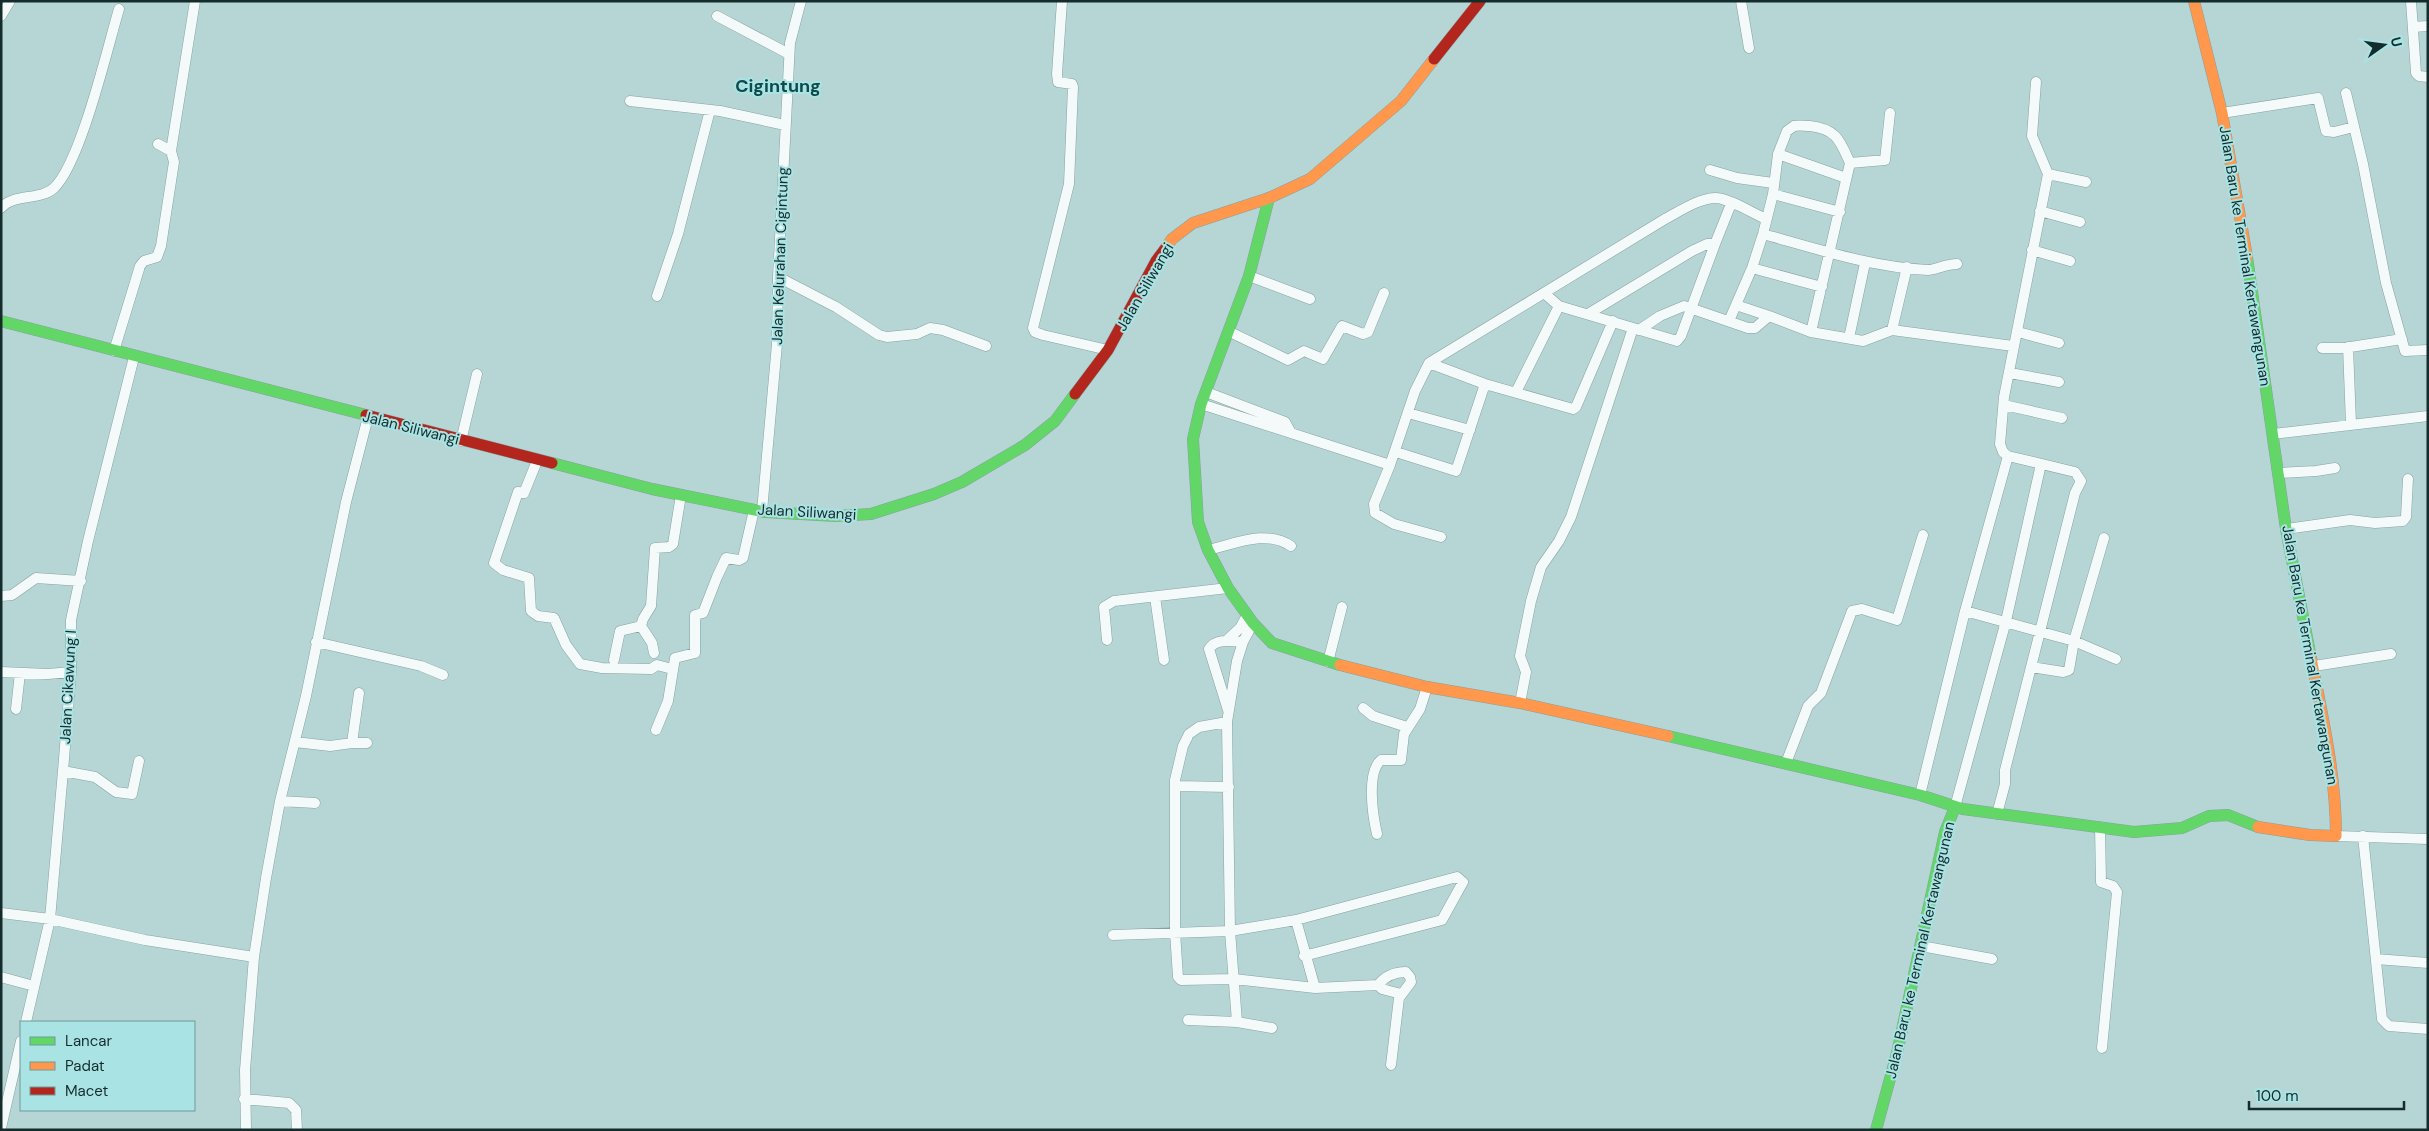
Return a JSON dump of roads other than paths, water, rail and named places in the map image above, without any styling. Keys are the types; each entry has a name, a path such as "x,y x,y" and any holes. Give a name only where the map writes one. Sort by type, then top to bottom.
{"main road":[{"name":"Jalan Siliwangi","path":"1,321 537,461 681,495 758,510 836,516 871,514 907,504 955,485 1025,446 1055,421 1108,350 1156,261 1172,239 1193,223 1269,198 1310,178 1392,109 1480,1"},
{"name":"Jalan Baru ke Terminal Kertawangunan","path":"1876,1130 1897,1053 1945,832 1955,807 2134,832 2165,831 2182,828 2209,816 2228,814 2252,826 2310,835 2336,836 2333,774 2314,666 2286,529 2249,269 2222,113 2194,1"},
{"path":"1269,198 1249,276 1230,332 1201,404 1193,439 1198,522 1208,550 1228,588 1250,619 1272,643 1328,662 1427,687 1520,703 1786,763 1920,795 1955,807"}],"street":[{"path":"1,16 10,1"},
{"path":"114,351 140,266 144,260 157,256 159,253 174,162 172,150 195,1"},
{"name":"Jalan Kelurahan Cigintung","path":"672,669 676,657 695,653 696,615 703,613 726,558 739,560 743,558 758,510 777,344 778,277 789,54 790,43 802,1"},
{"path":"1062,1 1057,74 1058,82 1072,84 1073,87 1070,173 1033,328 1035,332 1043,335 1108,350"},
{"path":"1741,1 1749,48"},
{"path":"2411,1 2416,73 2423,78 2428,77"},
{"path":"1,208 8,202 49,192 64,174 73,158 87,117 119,9"},
{"path":"717,16 789,54"},
{"path":"2413,27 2428,26"},
{"path":"1998,814 2005,784 2005,770 2039,632 2075,492 2081,481 2075,472 2008,456 2000,444 2013,346 2018,332 2032,250 2048,174 2032,136 2036,82"},
{"path":"2346,94 2363,164 2386,283 2405,351 2428,350"},
{"path":"2222,113 2318,98 2326,131 2334,132 2354,127"},
{"path":"630,101 710,110 785,125"},
{"path":"657,296 678,234 710,110"},
{"path":"1850,163 1886,160 1890,114"},
{"path":"1729,321 1752,268 1763,234 1778,154 1789,128 1798,125 1820,127 1833,133 1840,140 1850,163 1811,332"},
{"path":"158,144 172,150"},
{"path":"1778,154 1846,178"},
{"path":"1710,170 1773,188 1840,212"},
{"path":"2048,174 2086,182"},
{"path":"1441,537 1394,524 1375,513 1374,504 1396,452 1415,391 1429,363 1665,219 1689,207 1717,198 1766,220"},
{"path":"1544,293 1560,306 1677,341 1681,336 1731,204"},
{"path":"2040,211 2080,222"},
{"path":"1763,234 1865,263 1929,270 1940,265 1957,264"},
{"path":"1588,314 1692,251 1707,244 1715,244"},
{"path":"2032,250 2070,261"},
{"path":"1849,338 1865,263"},
{"path":"1892,330 1907,267"},
{"path":"1752,268 1822,287"},
{"path":"1249,276 1310,300"},
{"path":"778,277 836,307 879,335 886,337 917,334 930,328 943,330 986,346"},
{"path":"1230,332 1288,360 1304,351 1322,358 1342,326 1364,334 1368,332 1384,293"},
{"path":"1736,305 1811,332 1863,341 1892,330 2013,346"},
{"path":"1516,392 1560,306"},
{"path":"1520,703 1525,679 1525,669 1520,656 1521,647 1525,624 1541,567 1558,542 1571,517 1636,329 1672,310 1684,306 1729,321 1738,326 1755,328 1769,316"},
{"path":"1429,363 1485,384 1574,409 1613,321"},
{"path":"2018,332 2059,344"},
{"path":"2322,348 2348,347 2402,339"},
{"path":"2348,347 2351,424"},
{"name":"Jalan Cikawung I","path":"26,1021 50,919 70,672 71,620 81,581 88,541 134,356"},
{"path":"2010,373 2060,382"},
{"path":"461,441 476,374"},
{"path":"1396,452 1456,471 1485,384"},
{"path":"1206,392 1285,422 1291,433"},
{"path":"1201,404 1390,465"},
{"path":"2004,405 2062,418"},
{"path":"1408,413 1470,430"},
{"path":"2273,434 2428,416"},
{"path":"246,1130 244,1099 254,957 266,878 280,801 295,742 346,502 368,417"},
{"path":"1920,795 1965,611 2008,456"},
{"path":"537,461 524,493 518,492 494,563 503,570 529,578 531,611 538,616 554,618 566,645 580,664 602,668 652,669 657,665 672,669 668,701 656,730"},
{"path":"1955,807 2006,621 2041,464"},
{"path":"2279,473 2316,472 2335,468"},
{"path":"2286,529 2350,520 2375,523 2403,521 2406,517 2408,479"},
{"path":"654,653 652,643 641,626 644,615 651,606 655,548 669,547 673,544 681,495"},
{"path":"1786,763 1808,706 1812,699 1821,693 1852,611 1862,609 1898,620 1923,535"},
{"path":"1208,550 1267,537 1283,541 1291,546"},
{"path":"2031,666 2066,672 2071,666 2074,641 2104,538"},
{"path":"1,596 12,595 36,578 81,581"},
{"path":"1107,640 1104,610 1107,604 1114,601 1228,588"},
{"path":"1155,597 1164,660"},
{"path":"1328,662 1342,607"},
{"path":"1965,611 2074,641 2116,660"},
{"path":"1228,716 1209,652 1211,646 1227,640 1250,619"},
{"path":"1237,1022 1230,931 1228,716 1236,661 1250,619"},
{"path":"614,660 620,631 641,626"},
{"path":"1227,640 1243,642"},
{"path":"316,642 421,666 444,675"},
{"path":"2314,666 2391,654"},
{"path":"1,672 70,672"},
{"path":"16,709 20,673"},
{"path":"1377,834 1372,810 1375,767 1381,760 1401,760 1407,727 1420,709 1427,687"},
{"path":"352,743 359,693"},
{"path":"1363,708 1373,716 1407,727"},
{"path":"1228,716 1199,726 1189,734 1183,746 1175,786 1175,932 1177,975 1179,979 1234,979 1315,988 1378,985 1382,989 1401,994"},
{"path":"295,742 330,746 367,743"},
{"path":"63,771 95,777 116,792 132,794 139,761"},
{"path":"1175,786 1229,787"},
{"path":"280,801 315,803"},
{"path":"2100,827 2101,882 2113,886 2117,892 2102,1048"},
{"path":"2336,836 2428,839"},
{"path":"2363,836 2384,1022 2389,1026 2428,1029"},
{"path":"1113,935 1230,931 1296,920 1457,877 1463,882 1442,920 1304,956"},
{"path":"1,913 50,919 145,940 254,957"},
{"path":"1296,920 1304,956 1315,988"},
{"path":"1921,946 1992,959"},
{"path":"2376,959 2428,963"},
{"path":"1378,985 1383,979 1394,974 1406,972 1411,982 1401,994 1391,1065"},
{"path":"1,977 34,986"},
{"path":"1188,1020 1237,1022 1272,1028"},
{"path":"1,1128 20,1045"},
{"path":"244,1099 289,1103 296,1110 298,1130"}],"district":[{"name":"Cigintung","path":"778,86"}]}
